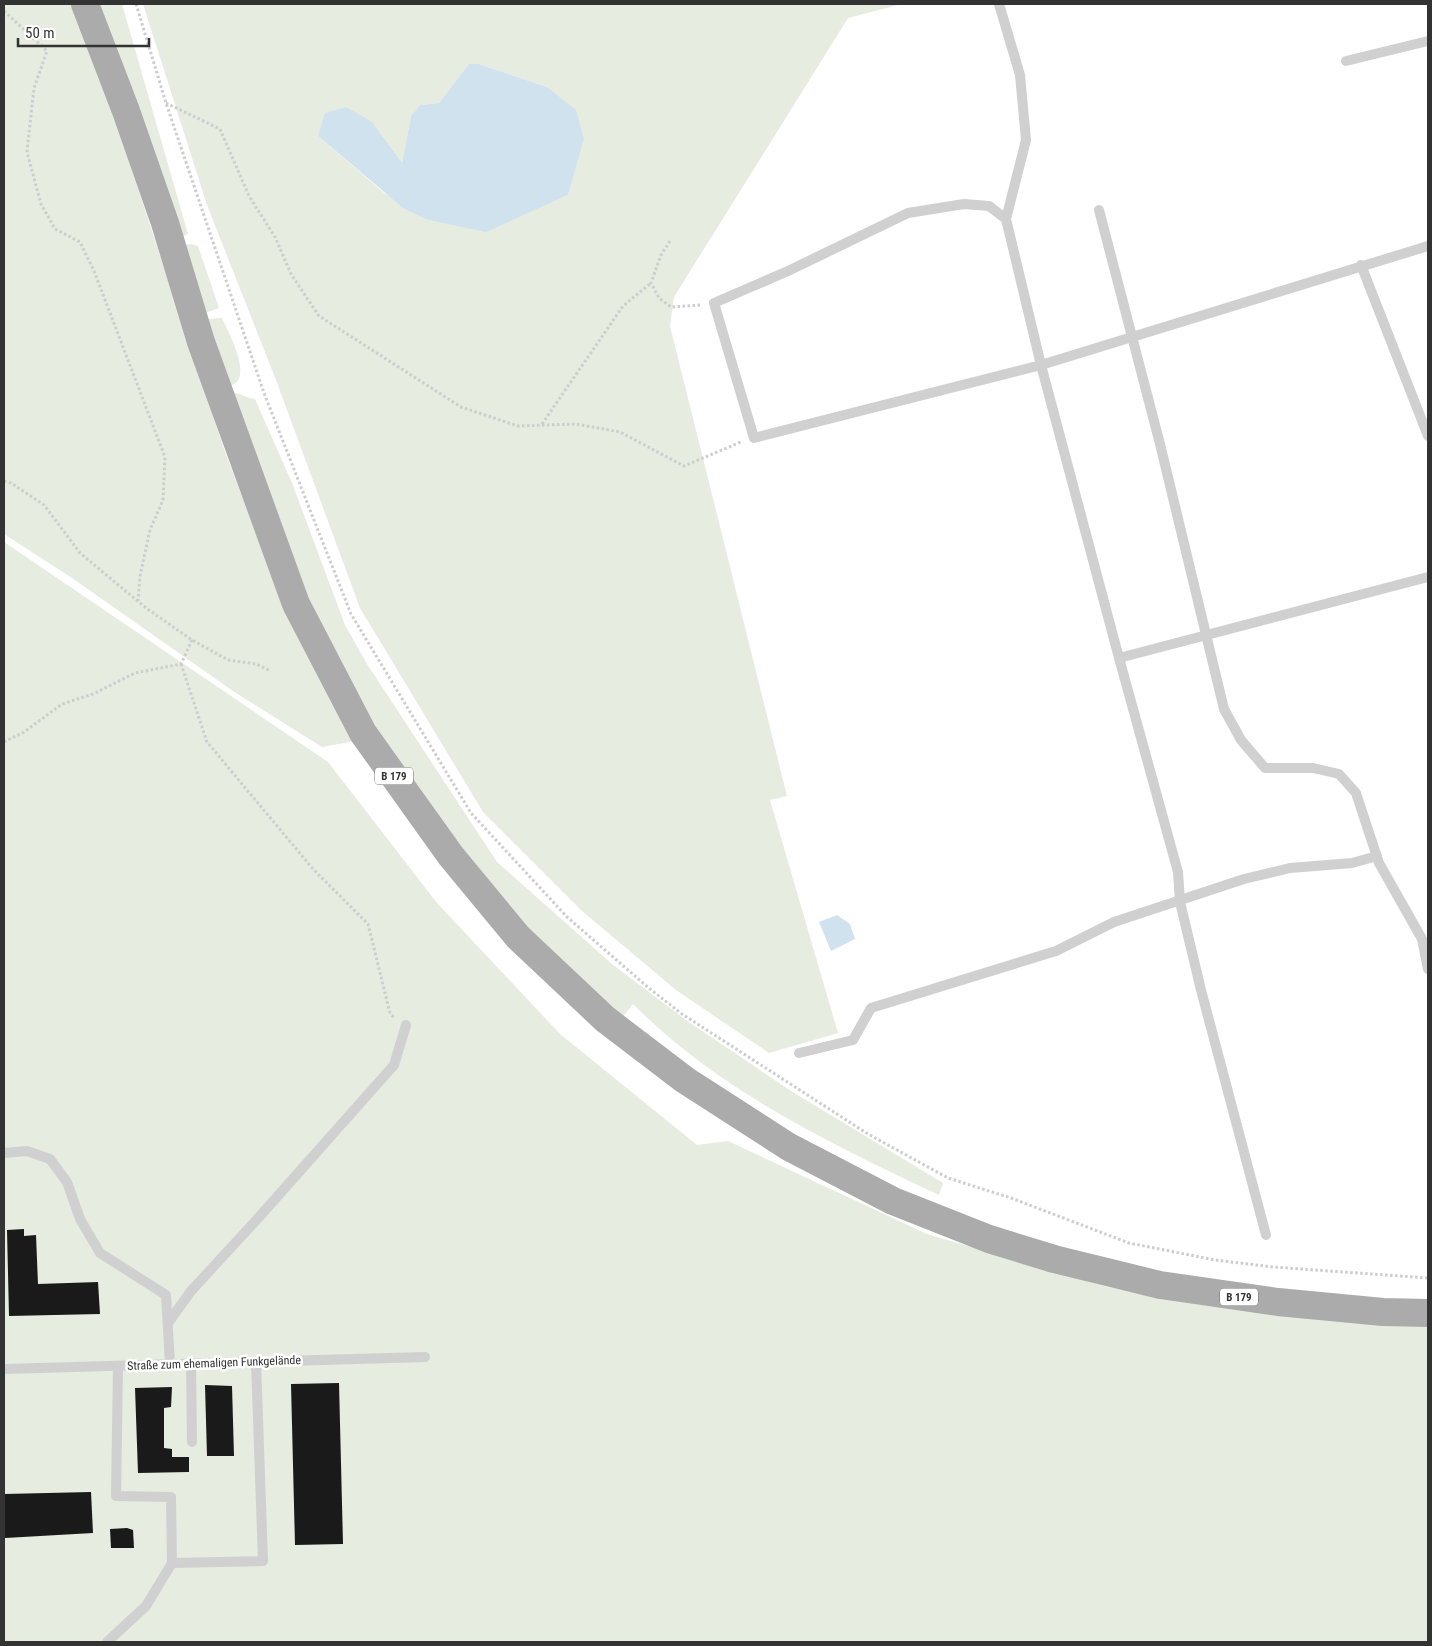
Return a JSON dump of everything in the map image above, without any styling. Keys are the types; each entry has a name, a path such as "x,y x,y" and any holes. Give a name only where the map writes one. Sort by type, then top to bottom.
{"main road":[{"name":"B 179","path":"85,4 126,111 164,223 201,342 296,604 363,733 450,856 518,937 605,1019 685,1080 789,1147 892,1201 989,1239 1054,1259 1160,1285 1278,1302 1383,1312 1428,1313"}],"lane":[{"path":"999,4 1020,75 1026,140 1006,219 1041,364 1178,872 1180,902 1266,1235"},
{"path":"1346,60 1428,41"},
{"path":"1006,219 989,206 964,204 908,213 788,271 714,303 754,438 1041,364 1428,246"},
{"path":"1099,210 1160,444 1208,636 1224,709 1241,740 1265,768 1313,768 1339,774 1356,793 1377,856 1422,939 1428,969"},
{"path":"1360,266 1428,436"},
{"path":"1119,658 1428,577"},
{"path":"799,1053 853,1040 871,1008 1056,951 1114,922 1180,902 1244,879 1290,868 1352,863 1377,856"},
{"path":"168,1323 191,1291 394,1065 405,1028"},
{"path":"4,1153 26,1151 50,1159 67,1182 80,1219 100,1253 166,1295 170,1364"},
{"name":"Straße zum ehemaligen Funkgelände","path":"4,1369 425,1357"},
{"path":"172,1563 263,1560 256,1362"},
{"path":"190,1364 192,1442"},
{"path":"106,1642 146,1606 172,1563 171,1497 116,1496 118,1366"}],"path":[{"path":"136,4 166,103 264,393 351,614 472,813 567,917 650,989 682,1014 868,1134 948,1178 1011,1198 1129,1243 1215,1260 1264,1266 1428,1278"},
{"path":"4,11 47,51 34,88 27,152 41,204 55,229 80,242 94,271 164,457 163,500 150,530 140,576 138,601"},
{"path":"166,103 220,129 250,196 275,236 291,274 319,316 461,407 518,426 576,424 620,432 684,466 754,438"},
{"path":"541,425 623,306 651,283 661,255 670,241"},
{"path":"651,283 659,298 671,307 714,303"},
{"path":"4,482 11,483 44,504 80,553 138,601 192,640 228,660 256,664 271,671"},
{"path":"192,640 181,664 207,742 313,869 368,924 390,1013 405,1028"},
{"path":"4,742 24,732 62,704 93,694 136,672 181,664"}],"shaded area":[{"path":"4,4 71,4 111,107 225,452 266,558 355,741 322,747 233,691 72,578 4,534"},
{"path":"97,4 122,4 188,234 181,237 183,245 191,244 198,246 219,308 205,313 208,319 222,318 238,356 240,375 236,382 229,386 231,393 255,399 292,483 345,625 367,664 497,862 612,964 686,1020 791,1091 943,1183 939,1195 858,1156 777,1113 701,1063 666,1035 633,1004 621,1019 530,933 484,883 412,787 352,690 319,626 268,509 187,272 134,100"},
{"path":"143,4 902,4 848,18 674,297 670,326 787,796 770,800 838,1033 769,1053 676,990 581,910 483,812 360,608 276,380 207,205","holes":["469,64 479,64 547,87 575,169 568,195 486,231 428,220 384,193 318,136 402,163 411,116 420,105 439,103"]},
{"path":"4,542 328,762 437,903 560,1034 697,1145 728,1141 927,1234 1108,1287 1208,1306 1428,1325 1428,1642 4,1642"}],"water":[{"path":"469,64 479,64 547,87 576,110 584,139 568,195 486,232 428,220 403,208 318,136 325,113 346,107 372,122 402,163 411,116 420,105 439,103"},
{"path":"837,915 850,924 855,939 831,951 819,922"}],"building":[{"path":"24,1229 24,1236 36,1235 38,1284 98,1282 100,1314 9,1316 7,1230"},
{"path":"339,1383 343,1544 295,1545 291,1384"},
{"path":"205,1385 232,1386 234,1456 207,1456"},
{"path":"172,1387 171,1407 164,1408 164,1448 172,1449 172,1457 189,1457 189,1472 138,1473 135,1388"},
{"path":"91,1492 93,1533 5,1538 4,1494"},
{"path":"127,1528 133,1530 134,1548 111,1548 110,1529"}]}
